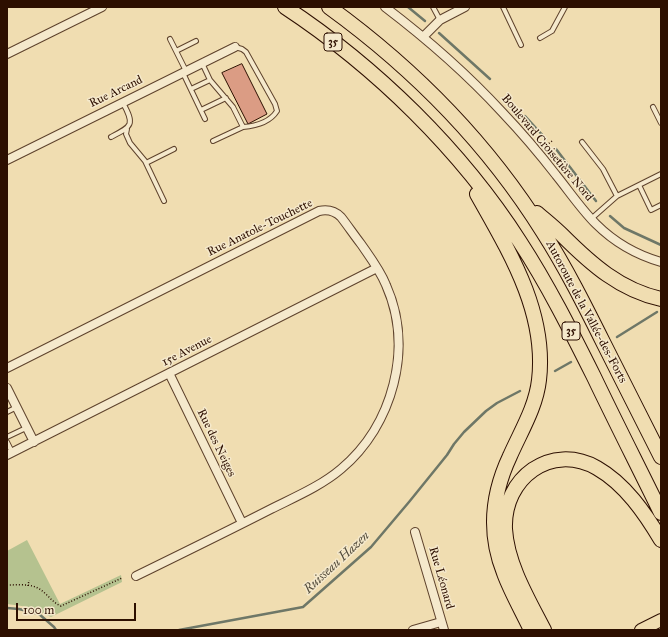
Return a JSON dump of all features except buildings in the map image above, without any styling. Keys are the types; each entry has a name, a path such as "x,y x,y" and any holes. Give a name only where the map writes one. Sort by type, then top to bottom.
{"highway":[{"name":"Autoroute de la Vallée-des-Forts","path":"285,7 327,37 369,71 421,120 482,188 521,243 546,284 661,513"},
{"name":"Autoroute de la Vallée-des-Forts","path":"330,7 390,55 440,102 482,149 520,198 569,275 661,458"},
{"path":"460,162 510,252 519,272 532,308 538,338 540,371 536,395 528,419 509,457 497,494 494,514 495,541 501,565 507,581 531,630"},
{"path":"520,198 561,234 583,257 597,268 628,287 646,295 661,299"},
{"path":"544,630 512,562 506,534 506,514 510,497 520,481 529,472 543,464 561,460 580,461 596,467 611,477 630,496 661,540"}],"main road":[{"path":"641,630 661,620"}],"street":[{"path":"7,54 102,7"},
{"name":"Boulevard Croisetière Nord","path":"385,7 423,37 480,89 517,128 591,219 619,243 641,255 661,262"},
{"path":"423,37 440,20 465,7"},
{"name":"Rue Arcand","path":"7,160 235,47"},
{"name":"Rue Anatole-Touchette","path":"7,368 319,211 331,211 342,217 377,268 386,285 393,304 398,343 397,368 393,390 387,405 380,421 363,446 347,463 331,476 308,490 136,576"},
{"name":"15e Avenue","path":"10,454 377,268"},
{"name":"Rue des Neiges","path":"168,373 242,523"},
{"path":"7,388 34,442"},
{"name":"Rue Léonard","path":"416,532 444,630"},
{"path":"413,630 441,622"}],"lane":[{"path":"434,7 440,20"},
{"path":"503,7 521,45"},
{"path":"540,38 552,31 565,7"},
{"path":"170,39 205,119"},
{"path":"176,51 196,41"},
{"path":"213,141 244,127 256,125 270,119 277,111 246,52 235,47"},
{"path":"202,63 210,80 233,107 244,127"},
{"path":"191,89 210,80"},
{"path":"201,110 226,98"},
{"path":"123,102 130,117 126,134 130,143 146,163 164,201"},
{"path":"653,107 661,123"},
{"path":"111,137 127,129"},
{"path":"582,142 603,169 617,196"},
{"path":"146,163 174,149"},
{"path":"591,219 617,196 661,174"},
{"path":"639,185 651,210 661,205"},
{"path":"7,412 16,407"},
{"path":"7,437 27,427"},
{"path":"7,442 10,454"}],"path":[{"path":"538,153 552,141"},
{"path":"7,584 22,584 35,587 61,606 122,578"},
{"path":"28,586 29,580"}],"green space":[{"path":"27,540 60,604 121,575 122,582 51,617 29,607 7,604 7,551"}],"waterway":[{"path":"408,7 425,21"},
{"path":"439,33 490,79"},
{"path":"525,116 546,139"},
{"path":"556,149 596,201"},
{"path":"610,216 624,228 661,245"},
{"name":"Ruisseau Hazen","path":"617,337 657,312"},
{"name":"Ruisseau Hazen","path":"555,371 571,362"},
{"name":"Ruisseau Hazen","path":"179,630 303,607 371,547 409,502 464,432 486,411 497,403 520,391"},
{"name":"Ruisseau Hazen","path":"7,608 19,609 39,614 56,630"}]}
